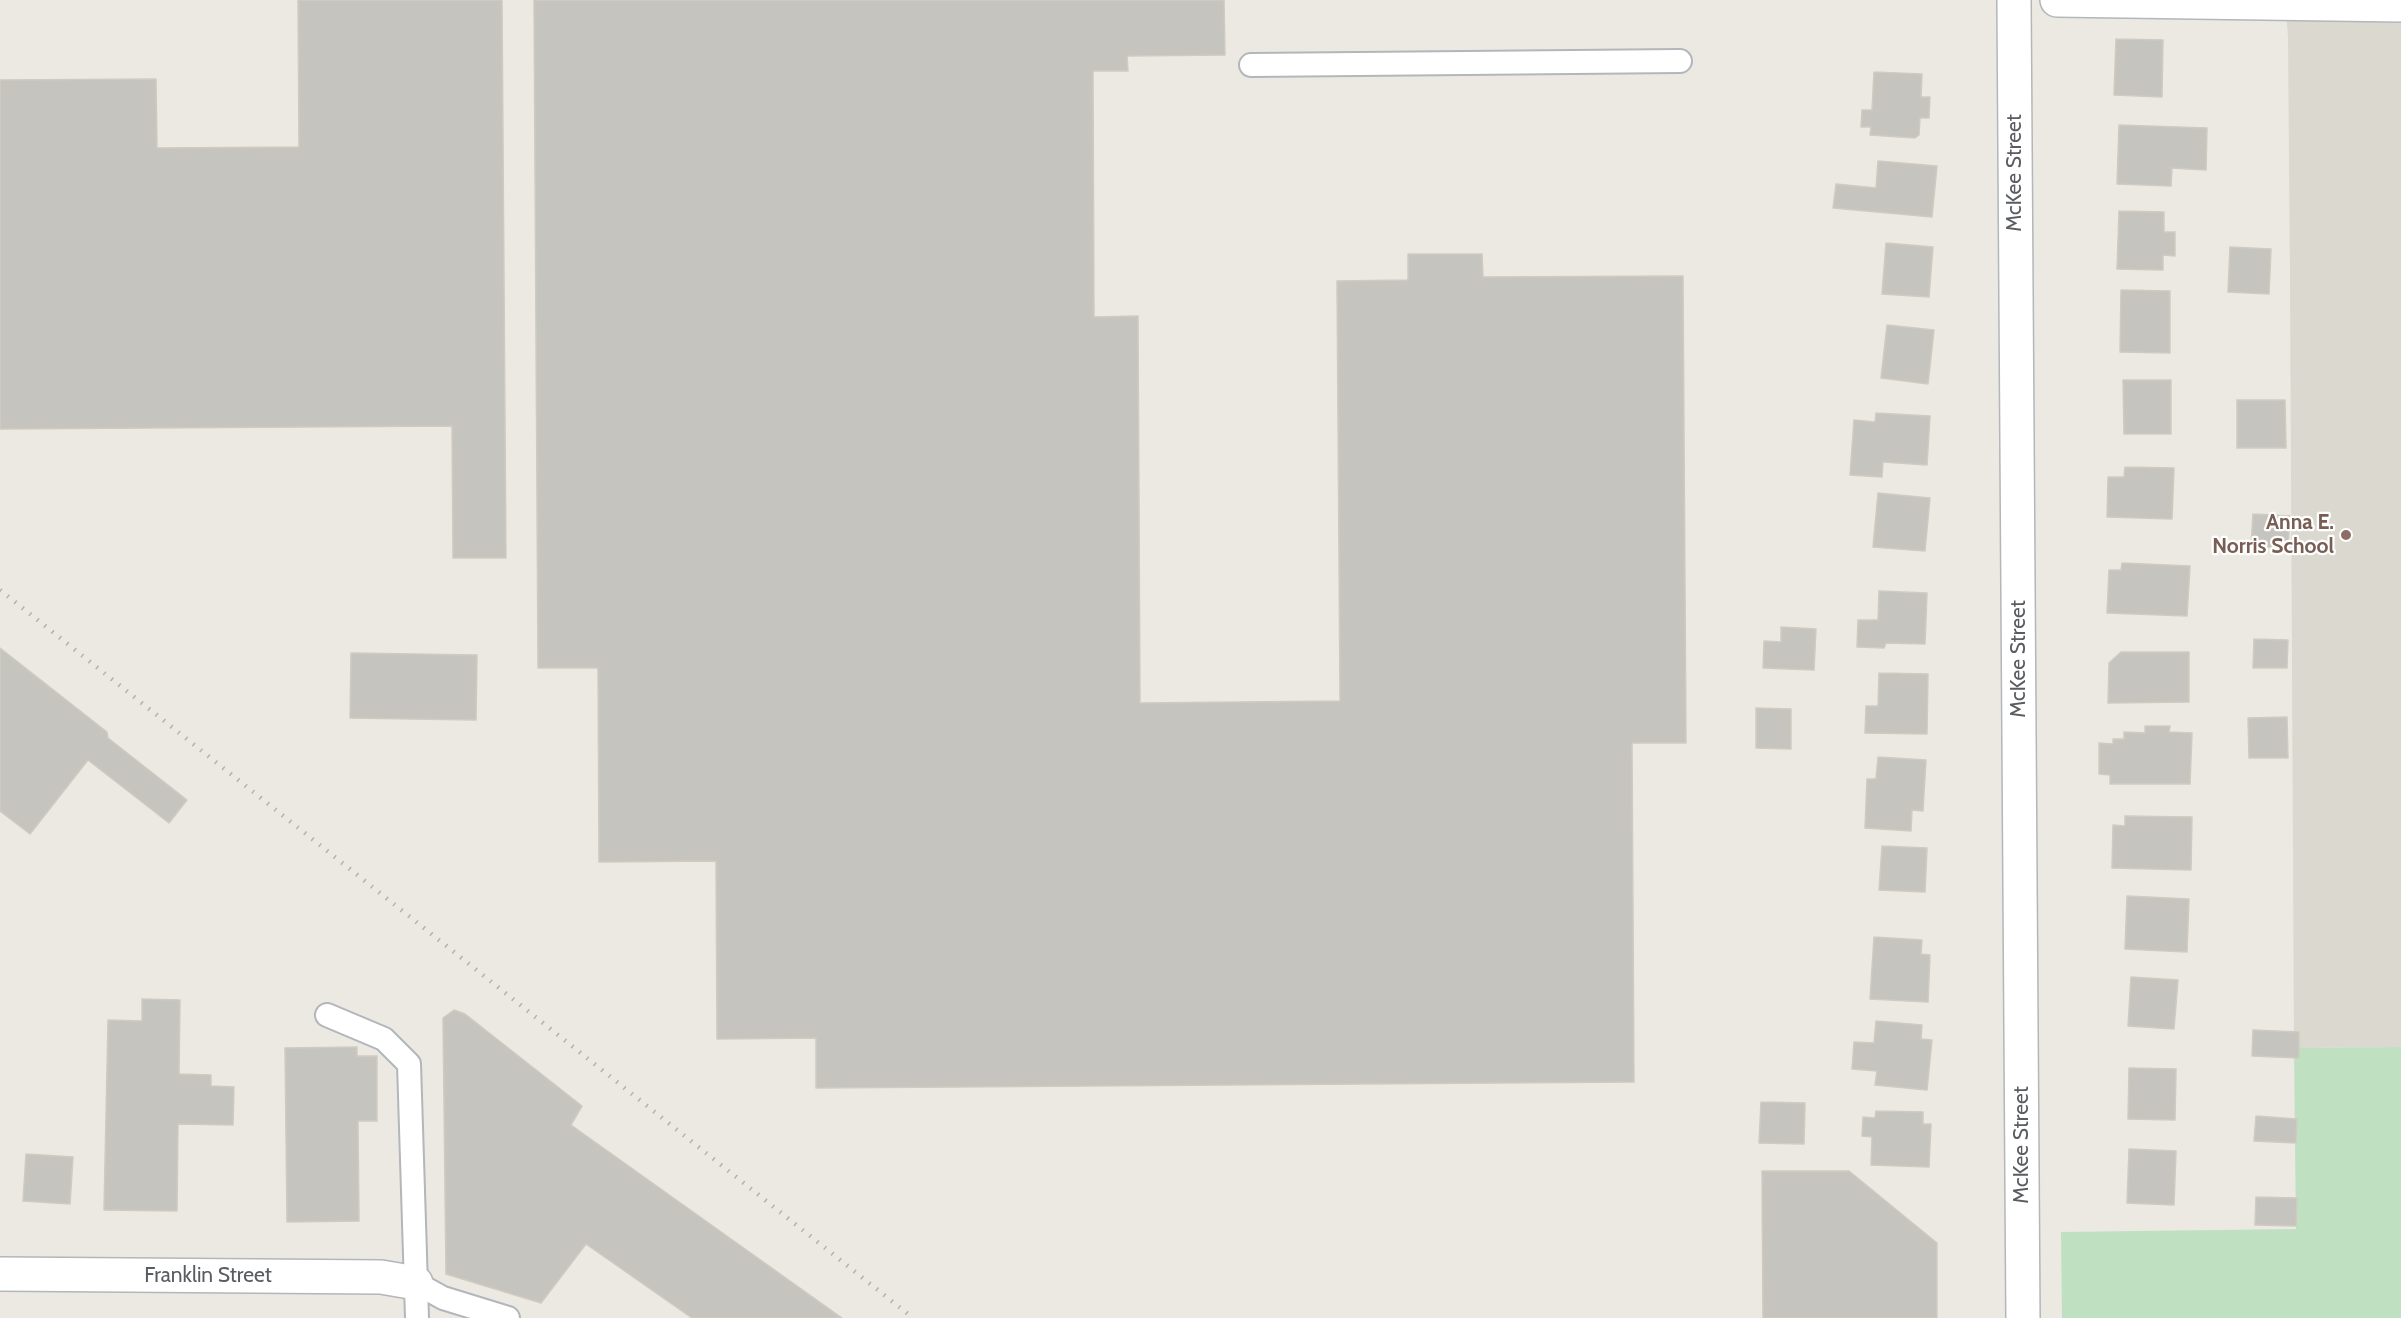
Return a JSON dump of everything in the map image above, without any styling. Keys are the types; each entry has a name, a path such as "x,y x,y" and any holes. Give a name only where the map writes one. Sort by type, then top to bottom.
{"street":[{"name":"McKee Street","path":"2014,0 2023,1318"},
{"path":"2057,0 2401,5"},
{"name":"Franklin Street","path":"0,1274 381,1277 416,1283"}],"lane":[{"path":"1251,65 1680,61"},
{"path":"327,1016 384,1039 410,1064 417,1318"},
{"path":"416,1283 443,1298 508,1318"}],"shaded area":[{"name":"Anna E. Norris School","path":"2285,0 2401,0 2401,1047 2294,1048 2288,37"}],"green space":[{"path":"2401,1047 2401,1318 2062,1318 2061,1232 2296,1229 2294,1048"}],"building":[{"path":"298,0 502,0 506,558 453,558 452,426 0,429 0,80 156,79 157,148 299,147"},
{"path":"534,0 1224,0 1225,55 1127,56 1128,71 1093,71 1094,317 1138,316 1140,703 1340,701 1337,281 1408,280 1408,254 1482,254 1483,277 1683,276 1686,743 1632,743 1634,1082 816,1088 816,1038 717,1039 716,861 599,862 598,668 538,668"},
{"path":"2116,39 2163,40 2162,97 2114,95"},
{"path":"1874,72 1922,74 1921,97 1930,97 1929,118 1920,118 1919,135 1915,138 1870,135 1871,127 1861,127 1862,110 1872,110"},
{"path":"2119,125 2207,128 2206,170 2172,168 2171,186 2117,184"},
{"path":"1878,161 1937,166 1932,217 1833,208 1836,184 1876,188"},
{"path":"2119,211 2164,212 2164,232 2175,232 2175,256 2163,255 2163,270 2117,269"},
{"path":"1886,243 1933,247 1929,297 1882,294"},
{"path":"2230,247 2271,249 2269,294 2228,292"},
{"path":"2121,290 2170,291 2170,353 2120,352"},
{"path":"1887,325 1934,330 1928,384 1881,378"},
{"path":"2123,380 2171,380 2171,434 2124,434"},
{"path":"2237,400 2285,400 2286,448 2237,448"},
{"path":"1876,413 1930,416 1927,465 1883,462 1882,477 1850,475 1854,420 1875,422"},
{"path":"2125,467 2174,468 2172,519 2107,517 2108,477 2124,477"},
{"path":"1878,493 1930,498 1925,551 1873,547"},
{"path":"2253,514 2290,516 2288,548 2251,546"},
{"path":"2122,563 2190,566 2187,616 2107,613 2109,570 2121,570"},
{"path":"1879,591 1927,593 1925,644 1886,643 1884,648 1857,647 1858,620 1878,620"},
{"path":"1781,627 1816,629 1814,670 1763,668 1764,641 1781,642"},
{"path":"2254,639 2288,640 2287,668 2253,668"},
{"path":"0,648 107,732 108,738 187,800 169,823 88,760 30,834 0,811"},
{"path":"2121,652 2189,652 2189,702 2108,703 2109,663"},
{"path":"351,653 477,655 476,720 350,718"},
{"path":"1879,673 1928,674 1927,734 1865,733 1866,706 1878,706"},
{"path":"1756,708 1791,709 1791,749 1756,748"},
{"path":"2287,717 2288,758 2249,758 2248,718"},
{"path":"2145,726 2170,726 2169,732 2192,733 2190,784 2110,784 2110,775 2099,774 2099,743 2113,744 2113,739 2124,739 2124,732 2145,733"},
{"path":"1878,757 1926,760 1923,811 1912,810 1911,831 1865,828 1867,779 1876,779"},
{"path":"2125,816 2192,817 2191,870 2112,868 2113,825 2125,826"},
{"path":"1882,846 1927,848 1925,892 1879,890"},
{"path":"2127,896 2189,899 2187,952 2125,949"},
{"path":"1874,937 1922,940 1921,954 1930,955 1928,1002 1870,999"},
{"path":"2131,977 2178,980 2174,1029 2128,1026"},
{"path":"142,999 180,1000 179,1074 211,1075 211,1086 234,1087 233,1125 178,1124 177,1211 104,1210 108,1020 142,1021"},
{"path":"454,1010 465,1014 582,1106 571,1125 842,1318 692,1318 586,1244 541,1303 446,1274 443,1018"},
{"path":"1876,1021 1922,1025 1921,1039 1932,1040 1927,1090 1875,1085 1877,1071 1852,1069 1854,1042 1874,1043"},
{"path":"2253,1030 2299,1032 2299,1058 2252,1056"},
{"path":"357,1047 357,1056 377,1056 377,1121 358,1121 359,1221 287,1222 285,1048"},
{"path":"2129,1068 2176,1069 2175,1120 2128,1119"},
{"path":"1761,1102 1805,1103 1804,1144 1759,1143"},
{"path":"1876,1111 1923,1112 1923,1124 1931,1124 1929,1167 1871,1165 1872,1137 1862,1136 1863,1117 1875,1118"},
{"path":"2256,1116 2297,1119 2296,1143 2254,1141"},
{"path":"2129,1149 2176,1151 2174,1205 2127,1203"},
{"path":"26,1154 73,1157 70,1204 23,1201"},
{"path":"1762,1171 1849,1171 1937,1243 1937,1318 1763,1318"},
{"path":"2256,1197 2297,1198 2296,1226 2255,1225"}],"railway":[{"path":"0,590 913,1318"}],"place":[{"name":"Anna E. Norris School","path":"2346,535"}]}
